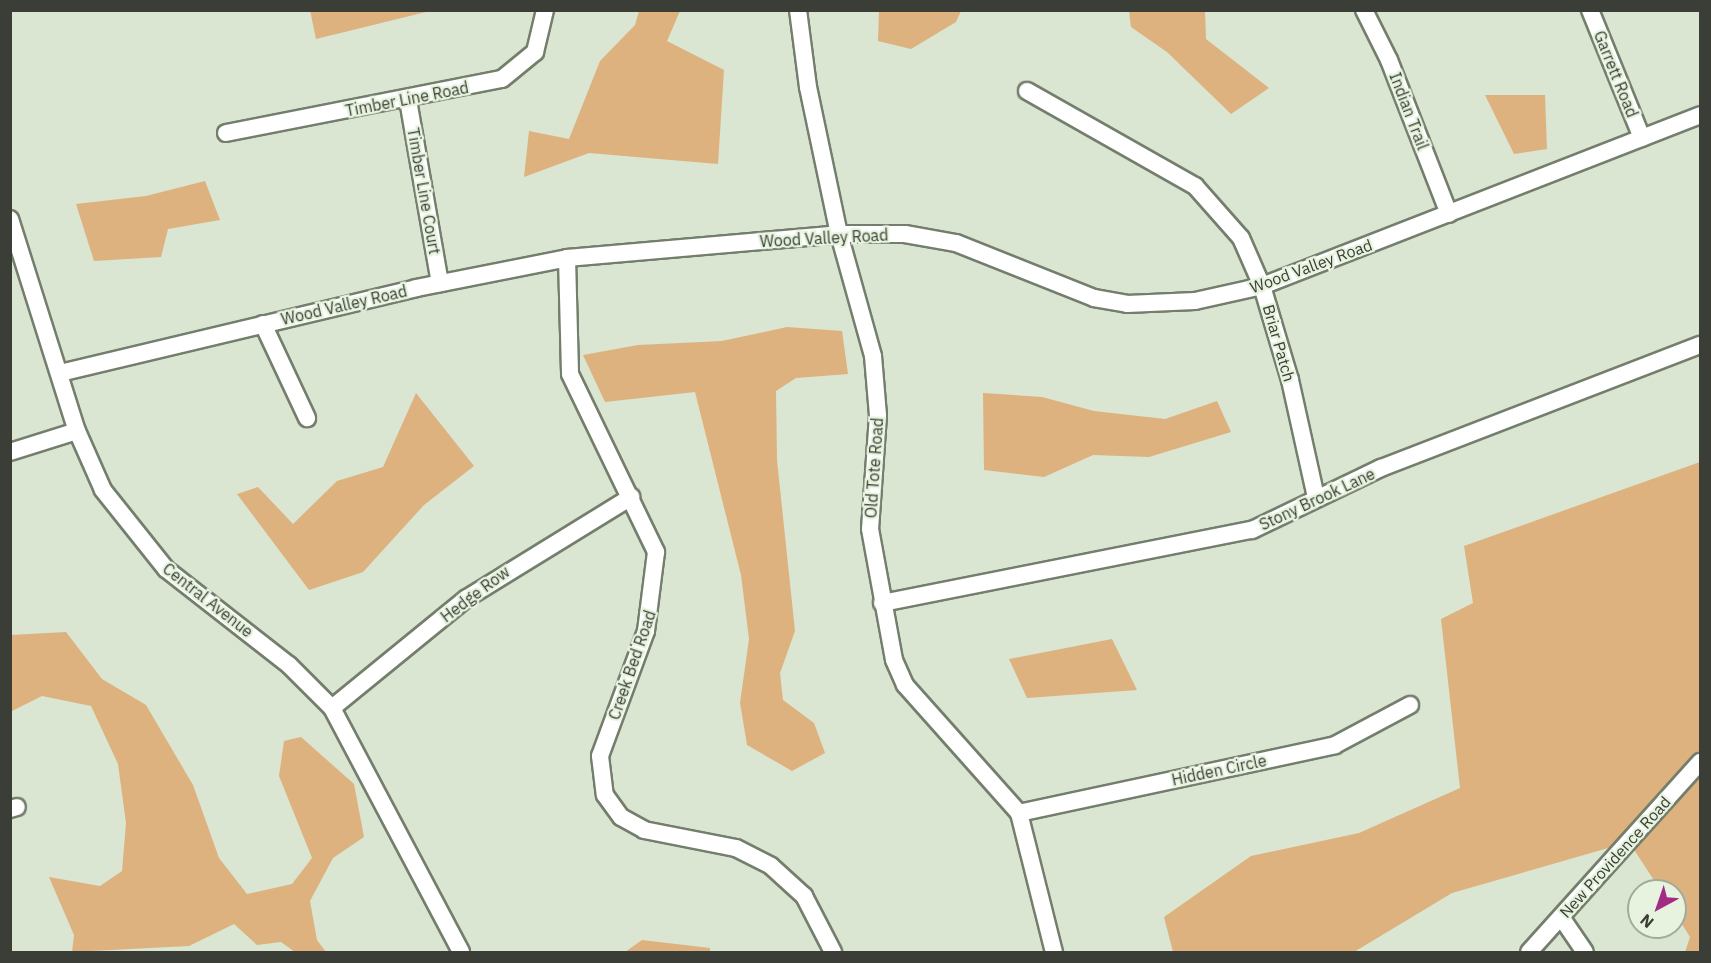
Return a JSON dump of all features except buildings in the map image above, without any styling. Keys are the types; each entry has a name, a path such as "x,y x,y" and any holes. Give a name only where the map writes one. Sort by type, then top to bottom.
{"street":[{"name":"Timber Line Road","path":"226,132 408,100 515,72 538,45 545,10"},
{"name":"Old Tote Road","path":"798,10 808,87 840,234 873,356 878,415 870,529 882,603 905,685 1019,813 1054,952"},
{"name":"Indian Trail","path":"1364,10 1389,60 1449,214"},
{"name":"Garrett Road","path":"1590,10 1642,138"},
{"name":"Briar Patch","path":"1027,91 1195,186 1241,238 1262,286 1316,498"},
{"name":"Timber Line Court","path":"408,100 440,283"},
{"name":"Wood Valley Road","path":"60,373 440,283 567,258 840,234 905,234 956,243 1054,285 1127,304 1195,301 1262,286 1701,115"},
{"name":"Central Avenue","path":"10,219 77,431 103,490 142,545 290,665 332,708 461,952"},
{"name":"Creek Bed Road","path":"567,258 570,374 656,552 654,600 600,756 605,795 621,817 638,827 736,848 771,866 804,897 833,952"},
{"path":"263,324 307,418"},
{"name":"Stony Brook Lane","path":"882,603 1252,530 1316,498 1701,345"},
{"path":"10,452 77,431"},
{"name":"Hedge Row","path":"332,708 467,598 631,497"},
{"name":"Hidden Circle","path":"1019,813 1335,745 1410,705"},
{"name":"New Providence Road","path":"1529,952 1701,762"},
{"path":"1561,917 1585,952"}],"shaded area":[{"path":"310,10 430,10 430,11 316,39"},
{"path":"879,10 961,11 956,22 911,49 878,41"},
{"path":"639,11 680,11 667,41 724,70 718,164 589,153 524,177 529,131 569,139 600,61 635,25"},
{"path":"1129,11 1205,11 1206,39 1269,88 1231,114 1167,52 1131,27"},
{"path":"1485,95 1545,95 1547,149 1514,154"},
{"path":"205,181 220,220 168,229 161,257 94,261 76,204 146,196"},
{"path":"787,327 842,331 848,374 796,378 776,391 777,460 795,631 780,673 783,700 814,723 825,753 792,771 747,745 740,703 749,639 741,575 695,392 605,402 583,355 638,345 722,341"},
{"path":"416,393 474,466 424,505 363,572 309,590 237,494 258,487 293,524 337,481 383,467"},
{"path":"983,393 1042,397 1094,411 1165,419 1217,401 1231,432 1149,457 1093,455 1044,477 984,470"},
{"path":"1700,462 1700,952 1685,952 1690,937 1687,932 1687,879 1653,879 1629,842 1452,893 1354,952 1173,952 1164,917 1251,856 1359,833 1460,788 1441,619 1473,603 1464,546"},
{"path":"66,632 102,679 146,705 193,785 219,858 247,894 292,884 312,858 279,776 284,741 301,737 354,784 364,837 333,858 310,901 317,940 326,952 295,952 281,942 257,945 234,924 189,946 72,952 74,935 49,877 100,886 122,871 126,823 118,764 91,706 42,696 10,712 11,635"},
{"path":"1112,639 1137,690 1027,698 1009,659"},
{"path":"642,940 710,948 710,952 625,952"}]}
